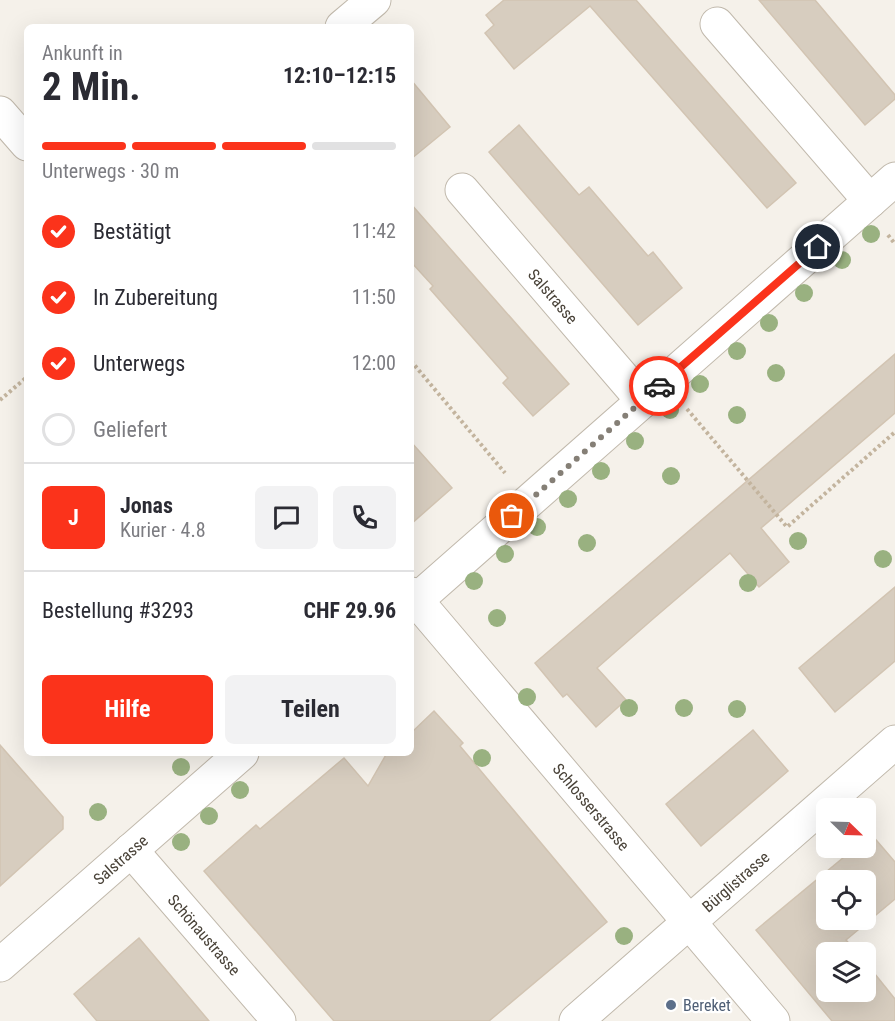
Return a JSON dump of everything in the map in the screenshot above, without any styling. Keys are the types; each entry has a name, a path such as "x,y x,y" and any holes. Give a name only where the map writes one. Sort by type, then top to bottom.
{"street":[{"path":"345,24 371,1"},
{"path":"717,24 870,201"},
{"path":"0,112 24,140"},
{"path":"414,598 528,502 895,179"},
{"name":"Salstrasse","path":"462,190 643,401"},
{"name":"Schlosserstrasse","path":"414,600 773,1021"},
{"name":"Bürglistrasse","path":"576,1021 895,742"},
{"name":"Salstrasse","path":"0,965 239,756"},
{"name":"Schönaustrasse","path":"131,850 279,1021"}],"path":[{"path":"414,365 528,502"},
{"path":"0,400 24,380"},
{"path":"685,406 787,527 895,432"}],"building":[{"path":"504,0 636,0 796,183 767,208 590,6 514,69 485,33 494,25 486,15"},
{"path":"759,0 815,0 895,95 895,99 865,125"},
{"path":"414,84 450,127 414,157"},
{"path":"519,125 579,195 589,187 648,256 653,252 682,288 638,325 489,152"},
{"path":"414,207 569,384 533,416 503,383 508,378 430,289 433,286 414,265"},
{"path":"895,354 895,413 761,528 789,562 759,587 730,553 597,668 626,700 596,727 567,694 563,697 535,663"},
{"path":"414,445 452,488 414,521"},
{"path":"895,587 895,661 835,712 799,668"},
{"path":"434,711 463,743 460,746 607,922 489,1021 334,1021 204,871 256,825 260,829 344,758 368,786 385,756 414,756 414,730"},
{"path":"753,730 788,771 701,846 666,804"},
{"path":"0,745 63,817 63,829 0,886"},
{"path":"876,840 895,862 895,899 876,915 876,870 828,870 843,858 876,858"},
{"path":"816,880 816,930 858,930 846,940 848,942 816,942 816,1002 756,930"},
{"path":"139,938 209,1021 97,1021 74,994"},
{"path":"876,975 895,999 895,1021 832,1021 816,1002 876,1002"}],"way so far":[{"path":"512,516 659,386"}],"place":[{"name":"Bereket","path":"671,1005"}],"route":[{"path":"659,386 818,247"}]}
